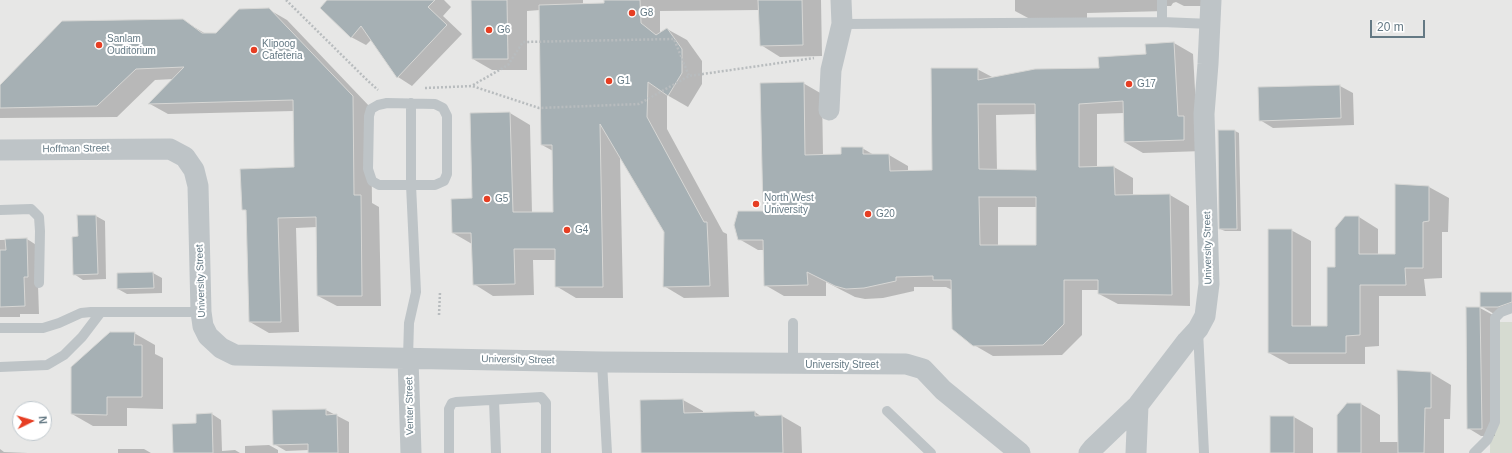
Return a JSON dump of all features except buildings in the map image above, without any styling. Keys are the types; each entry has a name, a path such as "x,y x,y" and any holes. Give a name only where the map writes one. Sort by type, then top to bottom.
{"street":[{"path":"829,110 831,70 842,24 842,0"},
{"name":"University Street","path":"1092,451 1138,405 1198,329 1205,316 1209,284 1204,114 1211,24 1211,0"},
{"name":"University Street","path":"152,148 170,149 185,157 194,170 198,186 201,312 203,326 208,336 221,348 235,355 602,362 906,364 923,370 943,390 1020,453"},
{"name":"Hoffman Street","path":"0,150 152,148"},
{"name":"Venter Street","path":"408,358 411,453"},
{"path":"1136,453 1138,405"}],"lane":[{"path":"1162,0 1162,22"},
{"path":"842,24 1162,22 1211,24"},
{"path":"387,103 435,104 443,108 447,116 447,174 444,182 435,185 411,185 379,185 372,181 368,169 368,116 371,109 378,105 387,103"},
{"path":"408,358 409,323 416,292 411,185 411,103"},
{"path":"0,210 31,209 39,217 39,283"},
{"path":"1474,453 1487,440 1495,422 1495,318 1501,312 1512,308"},
{"path":"0,367 46,365 64,355 82,337 101,312"},
{"path":"0,328 43,328 59,324 81,313 201,312"},
{"path":"793,323 793,364"},
{"path":"1198,329 1204,453"},
{"path":"602,362 607,453"},
{"path":"450,453 448,408 450,405 456,402 541,397 546,403 546,453"},
{"path":"494,400 496,453"},
{"path":"887,411 931,453"}],"path":[{"path":"286,0 373,86 378,90 386,90"},
{"path":"472,86 508,65 523,42 674,39 689,76"},
{"path":"417,88 472,86 539,108 638,104 689,76 835,55"},
{"path":"438,315 440,292"}],"shaded area":[{"name":"North West University","path":"0,0 1512,0 1512,453 0,453"},
{"path":"1491,322 1512,322 1512,453 1490,453"}],"place":[{"name":"G8","path":"632,13"},
{"name":"G6","path":"489,30"},
{"name":"Sanlam Ouditorium","path":"99,45"},
{"name":"Klipoog Cafeteria","path":"254,50"},
{"name":"G1","path":"609,81"},
{"name":"G17","path":"1129,84"},
{"name":"G5","path":"487,199"},
{"name":"North West University","path":"756,204"},
{"name":"G20","path":"868,214"},
{"name":"G4","path":"567,230"}]}
